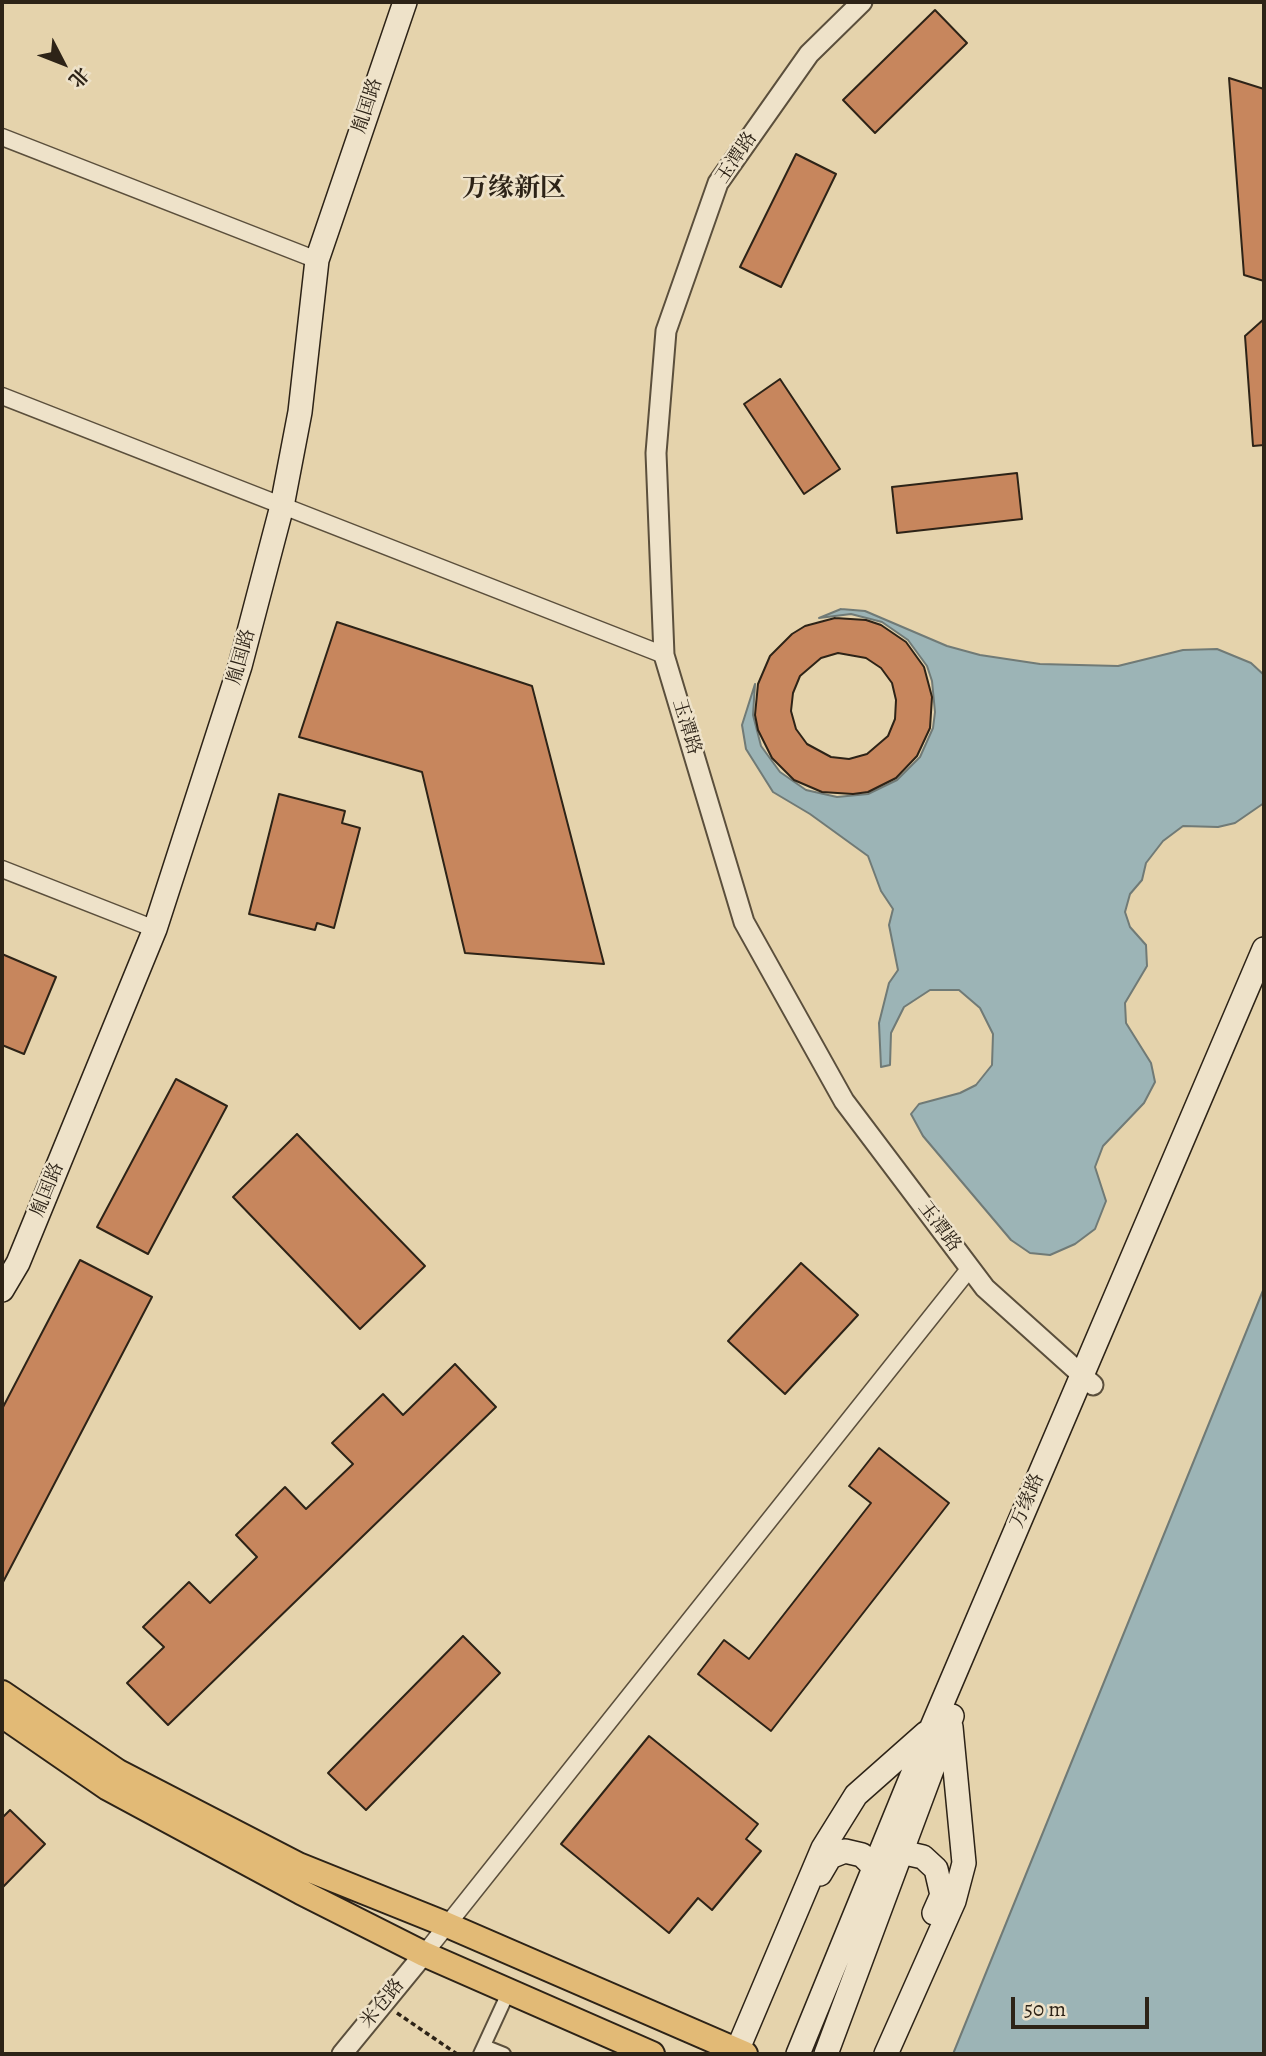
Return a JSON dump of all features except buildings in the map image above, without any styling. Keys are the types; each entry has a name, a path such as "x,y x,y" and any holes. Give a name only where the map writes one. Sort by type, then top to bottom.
{"main road":[{"name":"胤国路","path":"2,1290 18,1263 155,929 240,666 282,506 300,412 317,260 405,2"},
{"name":"万缘路","path":"1088,1380 1264,949"},
{"name":"万缘路","path":"798,2054 874,1867 940,1725 1088,1380 1264,986"},
{"path":"2,1693 118,1772 298,1864 445,1924 741,2052"},
{"path":"2,1715 108,1788 424,1954 652,2054"},
{"name":"万缘路","path":"826,2054 901,1852 940,1725"},
{"path":"741,2052 823,1848 856,1796 940,1725"},
{"path":"886,2054 954,1901 964,1863 940,1725"},
{"path":"741,2052 762,2010 825,1863 838,1853 854,1852 869,1860 874,1867"},
{"path":"872,2054 942,1895 940,1877 930,1862 916,1854 901,1852"}],"street":[{"name":"玉潭路","path":"862,2 809,54 718,183 666,331 656,453 664,655 744,922 844,1101 985,1288 1088,1380"},
{"path":"2,137 317,260"},
{"path":"2,396 664,655"},
{"path":"2,869 155,929"},
{"path":"424,1954 445,1924 970,1268"},
{"name":"米仓路","path":"342,2054 424,1954"},
{"path":"504,2054 482,2050 509,1991"}],"path":[{"path":"383,2004 457,2054"}],"water":[{"path":"841,609 865,611 947,646 980,655 1040,664 1118,666 1183,650 1217,649 1251,663 1264,675 1264,803 1235,823 1218,827 1183,826 1163,841 1146,863 1142,880 1130,894 1125,912 1130,927 1146,945 1147,966 1125,1003 1126,1023 1151,1063 1155,1082 1144,1103 1103,1146 1095,1167 1106,1201 1095,1229 1075,1244 1050,1255 1030,1253 1011,1240 923,1136 911,1114 919,1104 960,1093 976,1085 992,1065 993,1034 980,1008 959,990 930,990 904,1007 891,1033 890,1065 881,1067 879,1023 889,983 898,970 889,925 893,909 881,891 868,856 810,814 773,792 746,749 742,725 755,684 753,715 761,746 780,772 806,790 837,797 868,794 897,780 920,757 933,728 935,712 932,681 927,666 908,640 882,622 851,614 819,618"},
{"path":"1264,1288 1264,2054 953,2054"}],"district":[{"name":"万缘新区","path":"514,190"}]}
